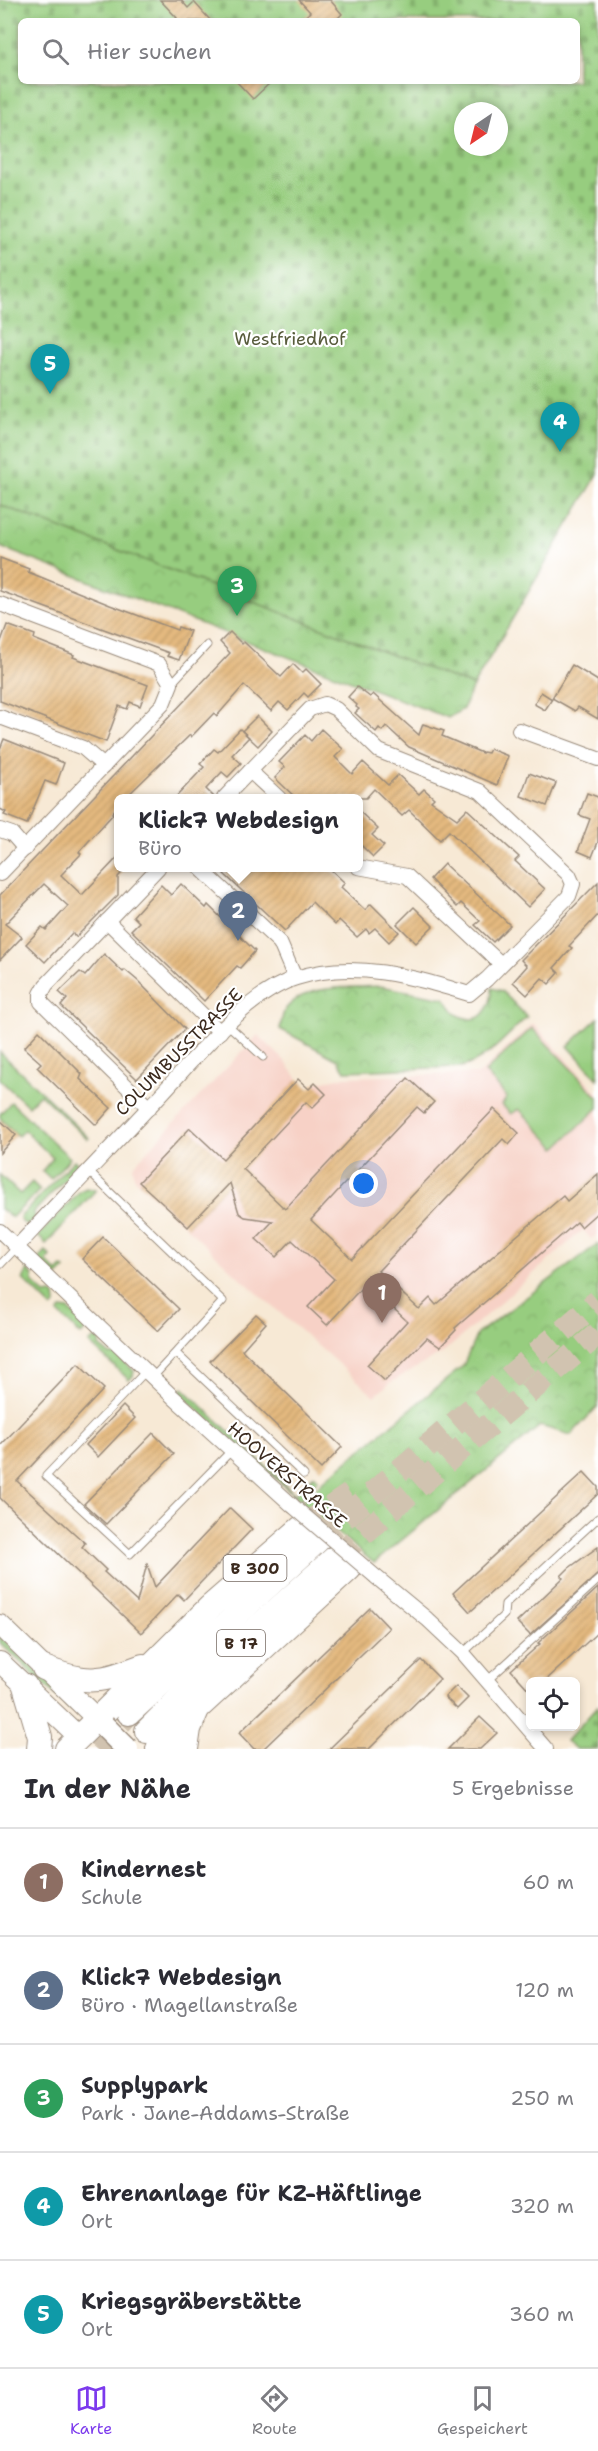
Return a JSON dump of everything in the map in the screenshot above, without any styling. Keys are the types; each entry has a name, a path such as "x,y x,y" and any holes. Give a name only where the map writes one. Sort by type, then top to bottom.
{"highway":[{"name":"B 300","path":"73,1743 100,1723 151,1664 210,1607 304,1525"},
{"name":"B 17","path":"129,1713 304,1525"},
{"name":"B 17","path":"153,1740 193,1685 343,1563 199,1707"},
{"path":"44,1668 67,1677 95,1681 108,1679 151,1664"},
{"path":"25,1686 40,1737 39,1749"},
{"path":"153,1740 199,1707"},
{"path":"186,1749 189,1729 199,1707"}],"main road":[{"path":"0,1625 127,1749"},
{"path":"0,1662 25,1686 73,1743"}],"street":[{"path":"0,604 159,664 171,684 163,704 0,874"},
{"path":"228,794 310,708 325,704 336,709 379,751 480,791 569,875 573,885 568,896 501,964 407,876 363,868"},
{"path":"0,717 83,748 104,766"},
{"path":"519,730 598,759"},
{"path":"250,771 275,794"},
{"path":"0,830 12,834 25,849"},
{"path":"149,1108 41,1002 41,994 46,985 153,872"},
{"path":"205,872 280,943 295,978"},
{"path":"107,921 224,1028"},
{"name":"COLUMBUSSTRASSE","path":"17,1247 224,1028 257,998 295,978 325,971 358,969 410,976 469,994 501,964"},
{"name":"HOOVERSTRASSE","path":"0,1231 231,1451 304,1525 376,1577 427,1619 463,1653 546,1749"}],"lane":[{"path":"171,684 207,645"},
{"path":"224,1028 263,1057"},
{"path":"88,1171 223,1301 176,1353 149,1374 46,1476 130,1554 231,1451"},
{"name":"COLUMBUSSTRASSE","path":"0,1265 17,1247"},
{"path":"176,1353 304,1475"},
{"path":"463,1653 504,1615 505,1604 598,1518"},
{"path":"488,1680 598,1580"}],"shaded area":[{"path":"533,1023 598,1093 598,1234 591,1239 583,1230 444,1352 391,1382 375,1396 239,1277 134,1176 133,1166 258,1035 309,1089 315,1083 343,1077 479,1074"}],"green space":[{"name":"Westfriedhof","path":"0,0 598,0 598,474 473,686 0,505"},
{"path":"0,505 473,686 463,709 448,718 0,547"},
{"path":"380,986 444,998 460,1016 468,1019 474,1019 484,1013 492,995 492,988 502,991 527,1017 488,1053 461,1067 345,1071 338,1060 280,1029 285,1010 304,995 342,987"},
{"path":"598,1018 598,1079 568,1046"},
{"path":"532,1028 598,1097 598,1108 556,1148 519,1109 511,1114 502,1105 507,1097 485,1072"},
{"path":"0,1052 89,1138 87,1139 40,1094 28,1106 0,1080"},
{"path":"11,1102 70,1158 51,1179 42,1171 53,1158 24,1130 18,1136 0,1118 0,1114"},
{"path":"74,1160 82,1168 76,1174 72,1172 34,1212 35,1218 27,1226 20,1220 21,1216"},
{"path":"0,1175 20,1194 32,1182 40,1190 12,1217 0,1209"},
{"path":"86,1188 96,1190 46,1244 38,1236 80,1191"},
{"path":"598,1244 598,1406 571,1435 540,1426 374,1563 301,1503 323,1481 463,1366 477,1334"},
{"path":"46,1251 50,1256 46,1261 57,1272 62,1267 65,1269 57,1277 38,1260"},
{"path":"28,1270 33,1276 33,1283 45,1294 52,1293 55,1296 56,1304 52,1308 23,1279"},
{"path":"61,1309 69,1310 84,1324 85,1331 81,1335 58,1313"},
{"path":"94,1339 100,1339 99,1346 110,1355 117,1355 134,1371 129,1380 89,1343"},
{"path":"183,1388 295,1494 314,1475 318,1479 300,1500 179,1393"},
{"path":"0,1636 73,1705 70,1709 0,1643"},
{"path":"598,1706 598,1749 576,1749 566,1741 575,1731 580,1731 580,1726"}],"building":[{"path":"160,0 181,0 188,8 194,2 208,18 177,18"},
{"path":"299,0 330,0 342,14 338,18 304,18 310,12"},
{"path":"239,84 269,84 253,99"},
{"path":"0,558 29,569 28,572 110,605 177,630 178,627 190,631 179,660 167,656 169,653 0,591"},
{"path":"7,625 35,635 34,639 74,655 73,657 148,685 140,706 130,702 127,709 119,706 106,742 0,701 0,644"},
{"path":"230,632 281,677 293,664 302,673 306,669 321,684 308,697 304,693 288,710 279,702 271,711 244,685 217,716 214,713 129,794 114,794 113,814 61,875 82,895 114,861 114,872 122,872 118,877 118,895 76,937 72,933 45,962 26,944 42,927 46,930 68,906 44,884 5,924 22,937 0,960 0,895 230,653 220,642"},
{"path":"572,665 598,681 598,719 578,707 575,711 552,698"},
{"path":"357,687 370,697 373,694 419,735 423,724 444,731 442,736 482,753 488,753 490,749 508,756 497,785 409,747 386,726 382,731 379,728 376,732 355,713 359,709 348,697"},
{"path":"541,692 552,699 545,710 534,704"},
{"path":"257,716 272,731 258,746 242,731"},
{"path":"240,729 249,737 232,755 241,763 228,777 222,772 206,789 211,794 179,794 204,767 200,764 214,749 218,752"},
{"path":"321,729 343,749 335,757 352,774 363,762 388,785 398,775 419,794 424,789 434,798 431,801 457,819 467,809 519,857 515,861 545,889 528,907 449,831 440,840 409,810 402,816 374,789 366,798 363,798 363,794 292,794 275,778 285,767 279,762 305,735 311,741"},
{"path":"4,739 64,763 56,785 45,781 27,824 4,815 6,812 0,809 0,749"},
{"path":"529,773 556,783 547,806 521,796"},
{"path":"587,793 598,797 598,842 592,857 578,851 590,819 579,815"},
{"path":"363,815 378,829 372,835 384,846 373,857 363,847"},
{"path":"444,864 510,925 493,942 475,925 480,921 461,903 457,907 430,879"},
{"path":"226,872 333,872 345,883 341,887 365,910 371,904 399,932 389,942 375,928 369,933 366,929 357,937 339,920 335,925 312,902 285,931 224,874"},
{"path":"598,882 598,915 569,946 572,948 554,968 559,973 549,984 542,978 527,995 513,982 527,966 521,960"},
{"path":"181,884 206,908 208,905 255,951 240,968 237,966 204,1001 131,930 139,922 133,916 161,885 171,895"},
{"path":"414,907 433,926 416,943 397,924"},
{"path":"104,954 123,972 125,970 138,981 185,1029 137,1079 61,1006 67,999 59,992 80,972 85,976"},
{"path":"39,1031 82,1074 80,1079 111,1108 96,1125 37,1067 41,1063 24,1048"},
{"path":"408,1078 434,1102 424,1113 417,1107 358,1170 373,1173 369,1188 346,1182 311,1220 352,1259 494,1109 519,1133 509,1145 503,1139 378,1271 419,1309 430,1298 436,1305 563,1196 567,1201 598,1174 598,1212 581,1227 577,1222 455,1328 456,1330 440,1347 427,1338 385,1381 367,1365 407,1321 366,1283 327,1325 308,1307 334,1279 292,1240 276,1257 256,1239 273,1221 245,1217 239,1213 230,1183 188,1227 139,1182 190,1128 223,1159 298,1079 309,1089 315,1083 326,1094 312,1108 306,1102 243,1169 285,1209"},
{"path":"0,1120 16,1135 0,1153"},
{"path":"103,1237 179,1309 158,1331 82,1259"},
{"path":"256,1314 266,1323 242,1350 342,1447 321,1469 210,1361"},
{"path":"78,1364 104,1389 17,1481 85,1543 82,1547 106,1570 104,1572 137,1602 147,1564 155,1587 230,1508 252,1529 184,1600 178,1594 141,1633 0,1498 0,1446"},
{"path":"123,1406 135,1418 98,1457 86,1445"},
{"path":"153,1433 174,1454 106,1524 84,1504"},
{"path":"584,1472 598,1487 598,1494 470,1612 453,1593"},
{"path":"598,1547 598,1574 530,1635 517,1622 563,1578 561,1576 569,1568"},
{"path":"598,1588 598,1632 549,1677 526,1677 526,1686 511,1670 540,1644 538,1643"},
{"path":"370,1608 389,1628 263,1749 254,1749 239,1733"},
{"path":"421,1660 440,1679 369,1749 329,1749"},
{"path":"456,1686 468,1698 457,1709 445,1697"},
{"path":"480,1717 497,1733 480,1749 448,1749"}],"tunnel":[{"path":"317,1541 598,1301"},
{"path":"336,1557 598,1334"},
{"path":"301,1528 354,1492"},
{"path":"96,1749 129,1713"}],"place":[{"name":"Kriegsgräberstätte","path":"50,394"},
{"name":"Ehrenanlage für KZ-Häftlinge","path":"560,452"},
{"name":"Supplypark","path":"237,616"},
{"name":"Klick7 Webdesign","path":"238,941"},
{"name":"Kindernest","path":"382,1323"}]}
